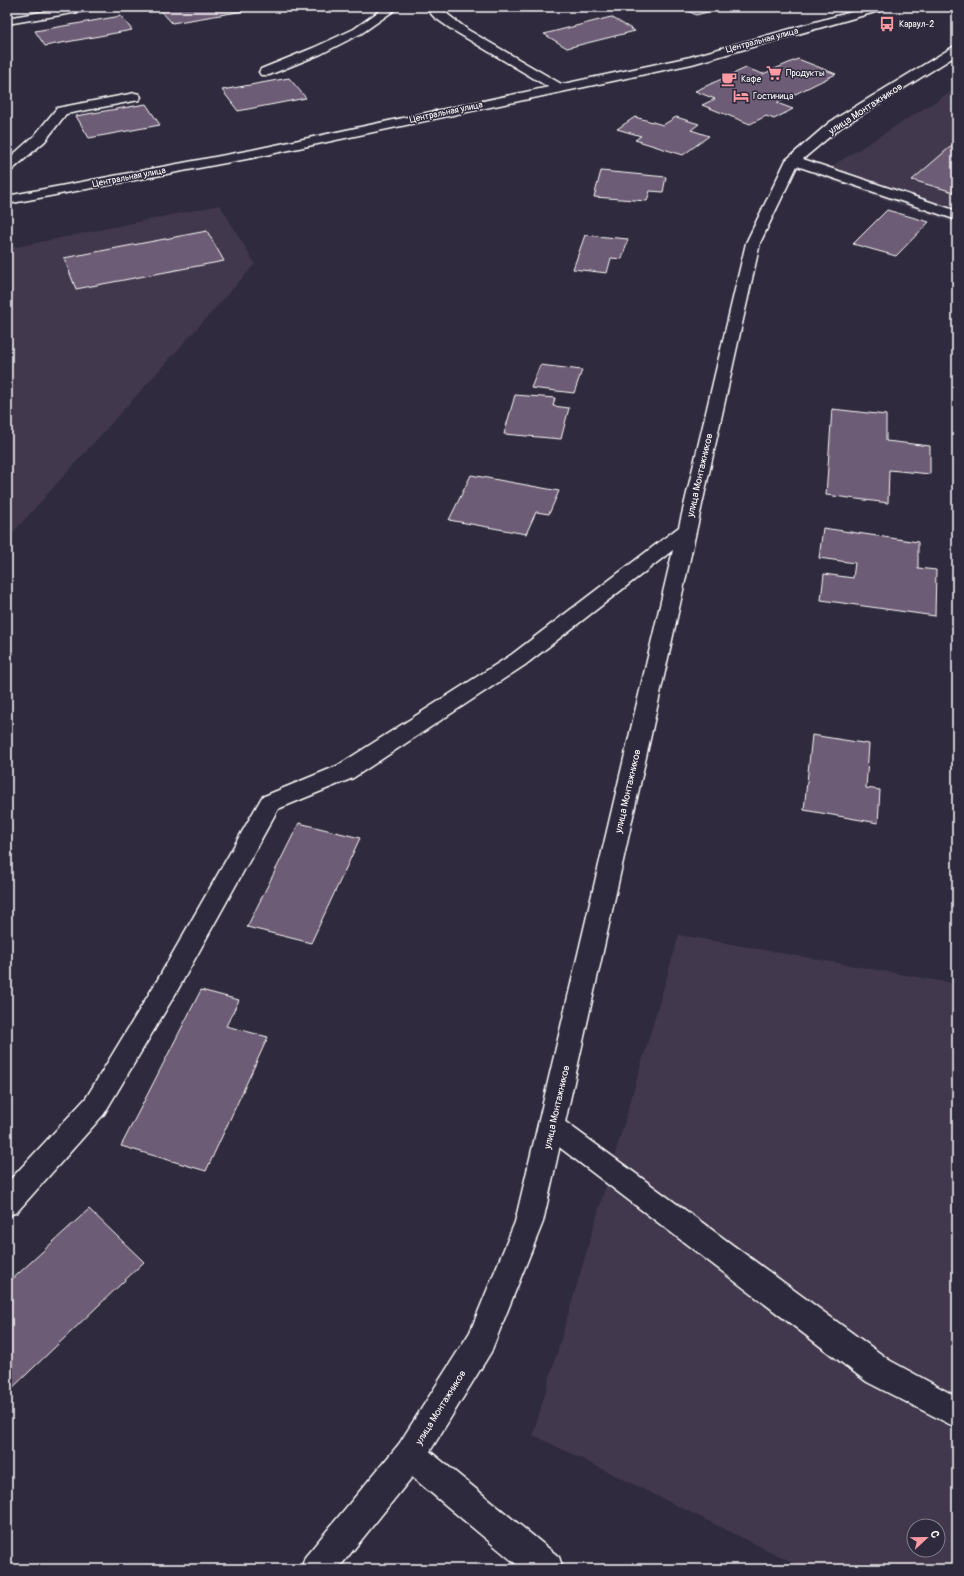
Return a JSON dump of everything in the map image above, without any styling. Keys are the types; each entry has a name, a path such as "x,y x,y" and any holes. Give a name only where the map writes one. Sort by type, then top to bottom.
{"main road":[{"path":"7,21 91,7"},
{"path":"265,72 317,51 358,31 393,7"},
{"path":"431,7 439,16 475,40 536,73 559,88"},
{"name":"Центральная улица","path":"7,200 252,154 692,60 882,7"},
{"name":"улица Монтажников","path":"317,1569 410,1455 481,1342 530,1222 754,242 793,160 835,125 957,50"},
{"path":"7,167 40,138 62,111 135,97"},
{"path":"793,160 957,216"},
{"path":"7,1203 95,1106 167,986 270,803 344,772 511,664 687,530"},
{"path":"551,1126 878,1371 957,1413"},
{"path":"410,1455 547,1569"}],"shaded area":[{"path":"957,88 957,224 816,176"},
{"path":"220,205 255,264 7,539 7,249"},
{"path":"679,935 957,984 957,1569 806,1569 533,1435"}],"building":[{"path":"176,7 247,7 250,10 172,23 160,10"},
{"path":"681,7 727,7 696,15"},
{"path":"121,16 132,30 45,46 35,31"},
{"path":"611,17 635,31 567,48 544,34"},
{"path":"798,59 836,74 777,103 793,109 774,119 766,116 750,124 702,105 715,99 695,91 746,68 763,74"},
{"path":"289,78 306,98 238,111 222,90"},
{"path":"146,104 160,125 89,138 76,116"},
{"path":"635,117 663,125 676,117 699,124 691,130 709,136 683,155 635,140 641,136 617,129"},
{"path":"956,142 957,193 912,180"},
{"path":"601,171 666,177 663,192 650,191 647,201 594,197"},
{"path":"887,210 929,222 896,256 853,244"},
{"path":"207,231 224,261 76,289 64,258"},
{"path":"585,235 628,239 622,259 611,258 607,273 573,269"},
{"path":"540,365 582,370 574,393 531,388"},
{"path":"515,395 555,398 553,406 569,408 561,439 504,434"},
{"path":"832,409 886,415 886,441 930,446 930,474 889,470 888,503 826,495"},
{"path":"471,475 559,491 549,514 536,512 526,534 449,520"},
{"path":"823,528 918,542 918,568 936,570 935,616 821,600 824,574 853,578 855,563 819,558"},
{"path":"812,735 869,744 866,788 880,790 878,823 804,810"},
{"path":"299,823 360,838 311,943 247,927"},
{"path":"201,990 239,1000 226,1026 268,1037 206,1171 121,1146"},
{"path":"89,1209 144,1262 7,1393 7,1284"}],"place":[{"name":"Караул-2","path":"887,24"},
{"name":"Продукты","path":"774,73"},
{"name":"Кафе","path":"729,79"},
{"name":"Гостиница","path":"741,96"}]}
